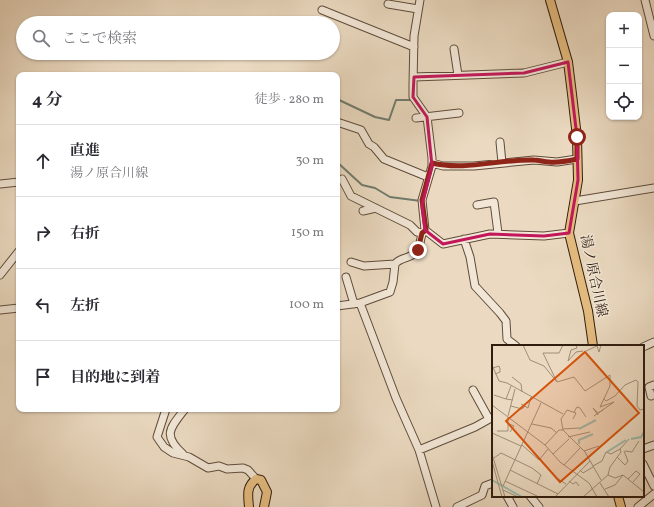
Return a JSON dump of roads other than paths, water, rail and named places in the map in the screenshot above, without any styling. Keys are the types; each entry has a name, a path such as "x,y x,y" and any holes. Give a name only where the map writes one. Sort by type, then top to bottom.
{"main road":[{"name":"湯ノ原合川線","path":"550,0 568,62 577,137 578,180 569,233 588,311 593,345"},
{"path":"248,507 248,489 250,484 256,479 261,480 267,492 264,507"},
{"path":"618,497 621,507"}],"street":[{"path":"340,306 357,304 390,292 394,278 395,264 400,259 414,254 418,250 424,232 422,200 432,163 427,117 413,97 414,48 420,0"},
{"path":"645,0 654,36"},
{"path":"388,4 418,9"},
{"path":"322,10 337,16"},
{"path":"340,17 414,48"},
{"path":"454,49 458,75"},
{"path":"414,77 524,73 568,62"},
{"path":"416,118 459,113"},
{"path":"340,123 361,130 369,144 374,147 384,159 428,177"},
{"path":"500,142 502,163"},
{"path":"432,163 443,166 474,166 534,160 557,162 577,159"},
{"path":"342,178 351,196 410,225 417,232 424,232 444,244 498,233 544,236 569,233"},
{"path":"0,184 16,182"},
{"path":"575,201 654,188"},
{"path":"477,204 494,202 498,233"},
{"path":"363,211 376,208"},
{"path":"464,239 470,257 475,286 506,321 507,339 515,345"},
{"path":"0,275 16,255"},
{"path":"351,262 364,266 395,264"},
{"path":"346,277 419,450 436,507"},
{"path":"0,310 16,308"},
{"path":"644,347 654,342"},
{"path":"651,396 649,388 654,385"},
{"path":"419,450 491,418 473,390"},
{"path":"165,412 157,437 164,447 173,453 182,454"},
{"path":"183,412 171,426 170,434 172,445 182,454 208,468 219,466 227,469 243,468 248,470 256,479"},
{"path":"644,448 654,445"},
{"path":"644,466 654,486"},
{"path":"457,507 482,495 485,486 492,483"},
{"path":"638,507 654,494"},
{"path":"510,497 513,507"},
{"path":"531,497 539,507"}],"waterway":[{"path":"340,100 375,117 389,120 396,100 410,100"},
{"path":"340,165 362,185 375,188 390,197 421,201"}]}
